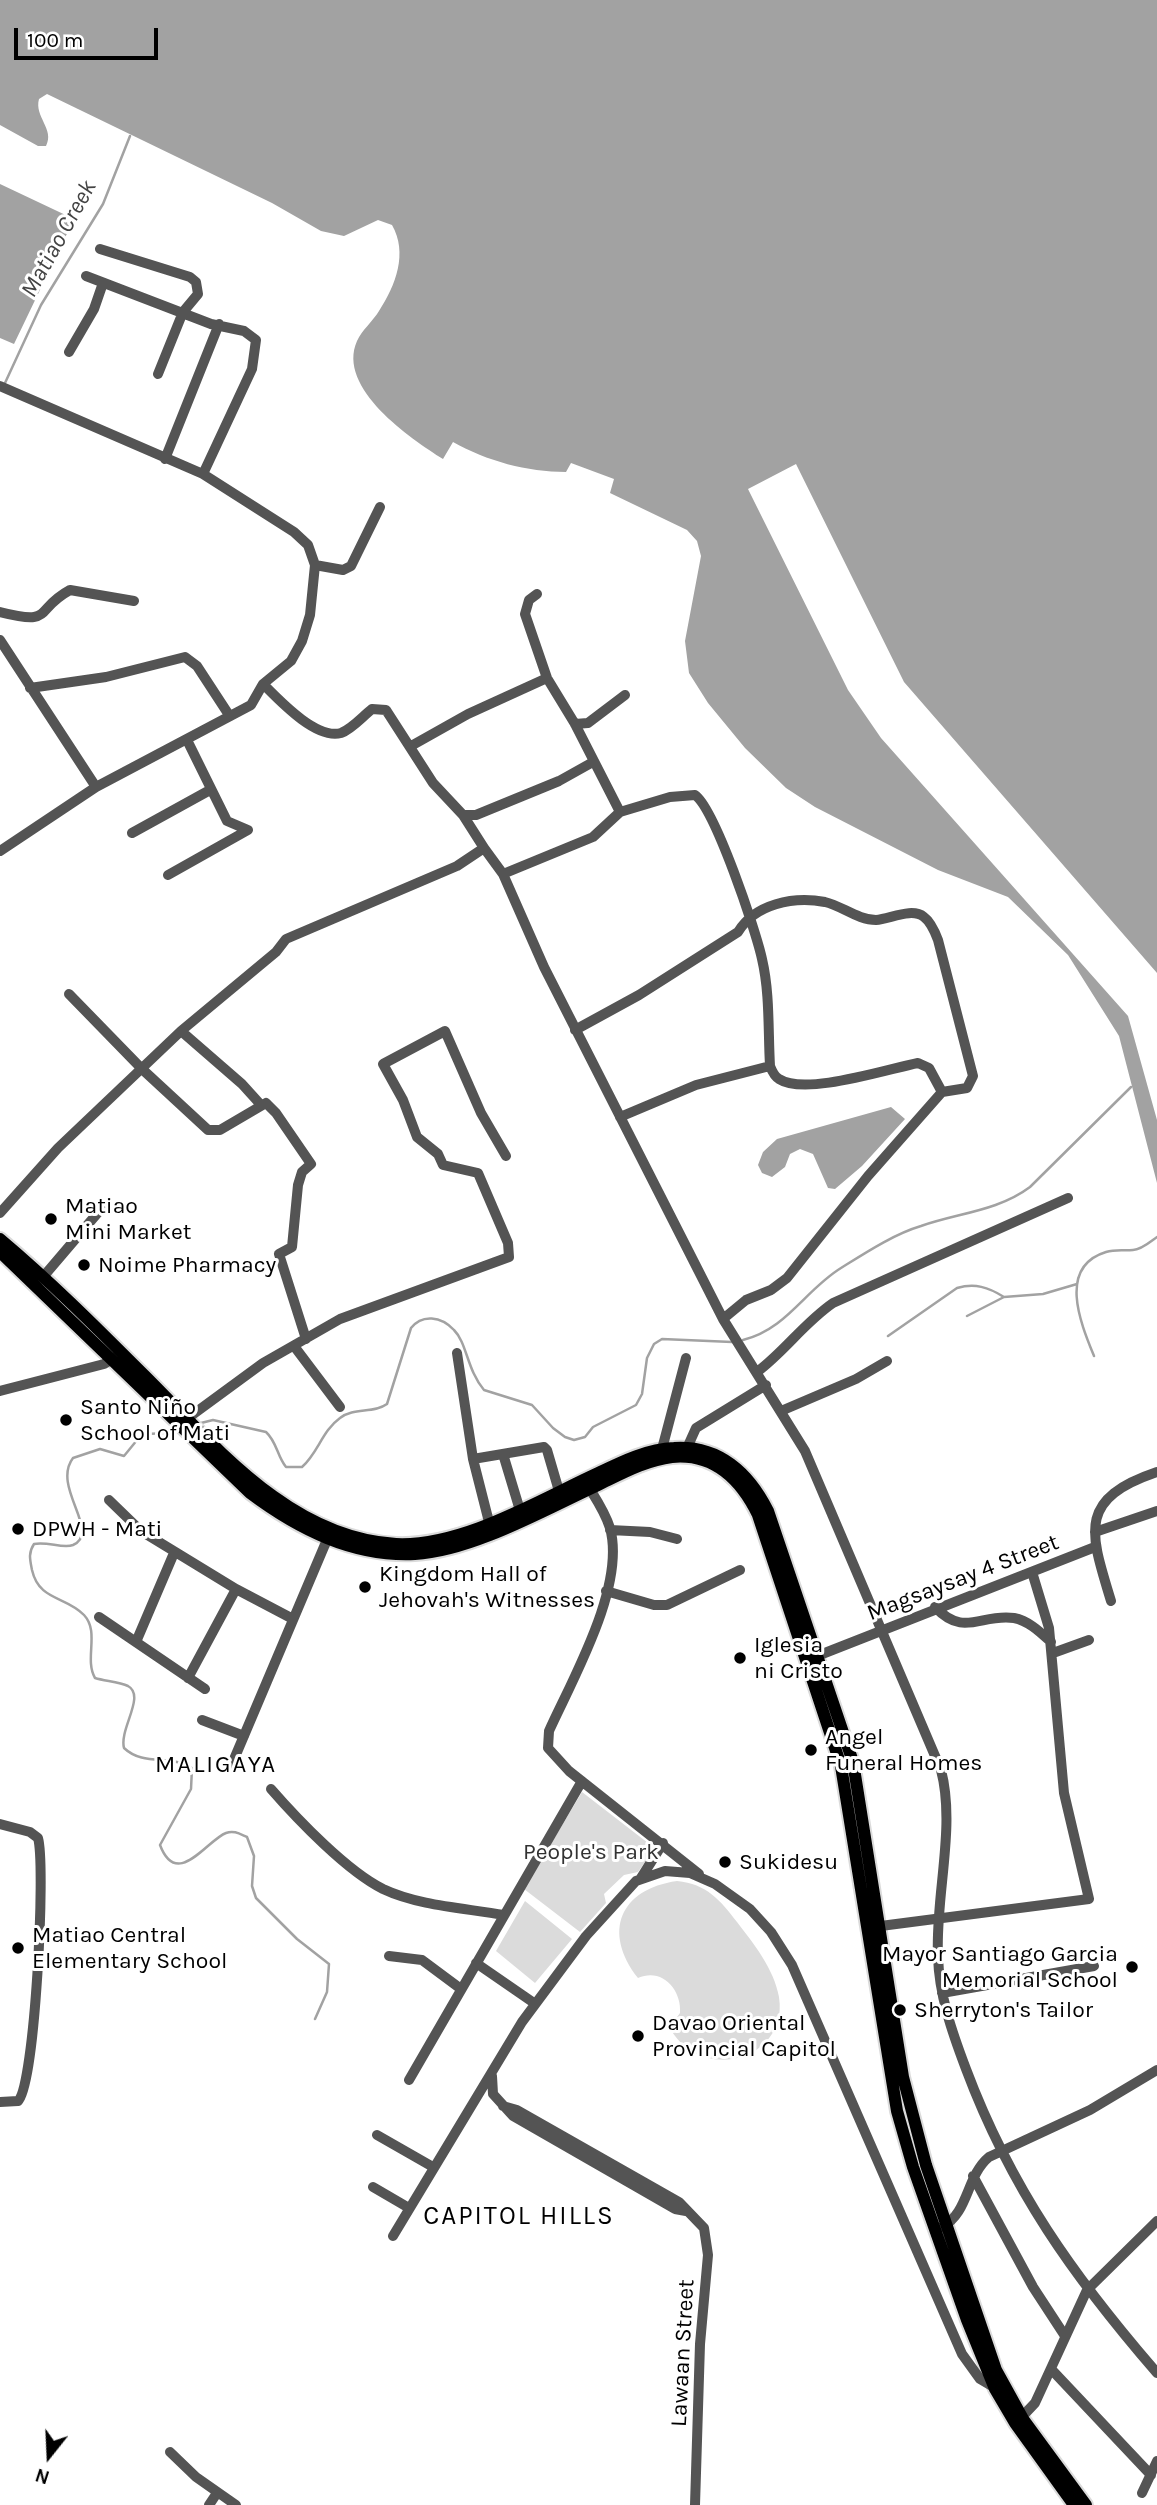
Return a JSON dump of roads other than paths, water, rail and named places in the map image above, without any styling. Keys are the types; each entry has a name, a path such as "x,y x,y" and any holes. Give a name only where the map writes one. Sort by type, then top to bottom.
{"main road":[{"path":"0,1238 43,1276 250,1493 284,1517 383,1553 457,1547 521,1514 662,1449 687,1448 732,1463 756,1487 772,1521 841,1766 872,1927 897,2110 1003,2393 1074,2505"},
{"path":"0,1252 267,1492 330,1533"},
{"path":"424,1548 489,1522 521,1514 559,1491 651,1462 674,1457 702,1461 726,1471 747,1493 758,1515 811,1658"},
{"path":"1019,2421 1087,2505"}],"street":[{"path":"100,249 190,277 196,282 198,294 183,312 158,374"},
{"path":"86,276 252,335 256,350 247,381 203,474"},
{"path":"69,352 94,309 103,283"},
{"path":"165,459 219,324"},
{"path":"0,386 203,474 294,532 308,545 315,565 310,615 303,640 291,661 263,684 251,705 96,787 0,851"},
{"path":"315,565 343,570 351,566 380,507"},
{"path":"0,612 25,619 40,616 70,590 134,601"},
{"path":"537,594 529,600 525,614 547,678 575,724 620,811"},
{"path":"0,640 96,787"},
{"path":"30,688 106,677 185,657 197,666 229,715"},
{"path":"411,746 468,714 547,678"},
{"path":"263,684 291,712 320,730 333,734 343,732 372,709 380,708 391,714 433,783 463,815 503,874 531,941 723,1319 766,1385 822,1484 944,1783 937,1957 942,1993 953,2035 1000,2150 1061,2255 1157,2373"},
{"path":"575,724 587,723 625,695"},
{"path":"169,875 248,830 227,821 187,740"},
{"path":"463,815 476,815 559,781 593,762"},
{"path":"132,833 210,790"},
{"path":"503,874 593,837 620,811 688,794 700,799 733,871 762,957 766,982 770,1066 776,1078 812,1085 918,1063 929,1068 942,1093"},
{"path":"0,1213 58,1148 181,1031 276,952 286,939 457,866 484,848"},
{"path":"575,1030 639,995 738,932 748,916 774,904 825,902 874,920 912,913 923,916 938,940 973,1076 967,1088 942,1093 868,1176 787,1278 771,1290 746,1300 723,1319"},
{"path":"69,994 142,1069 208,1130 220,1130 266,1103 276,1113 310,1164 302,1172 298,1185 292,1247 279,1254 306,1339"},
{"path":"181,1031 242,1084 261,1105"},
{"path":"187,1418 232,1384 294,1346 370,1307 509,1257 508,1243 478,1173 443,1165 438,1154 417,1137 403,1100 383,1064 445,1031 481,1113 506,1156"},
{"path":"620,1117 696,1085 770,1066"},
{"path":"757,1372 781,1353 805,1325 832,1303 1068,1198"},
{"path":"43,1276 101,1209"},
{"path":"294,1346 340,1407"},
{"path":"457,1353 473,1459 489,1522"},
{"path":"0,1391 116,1355"},
{"path":"662,1449 686,1358"},
{"path":"781,1411 856,1379 887,1361"},
{"path":"687,1448 696,1428 766,1385"},
{"path":"473,1459 546,1448 559,1491"},
{"path":"503,1454 521,1514"},
{"path":"1111,1601 1095,1547 1095,1532 1104,1499 1122,1485 1157,1472"},
{"path":"587,1484 610,1530 612,1562 592,1635 547,1741 554,1758 702,1877 730,1893 757,1915 792,1965 962,2354 979,2379 1003,2393"},
{"path":"109,1500 130,1523 174,1553 293,1619"},
{"path":"1095,1532 1157,1511"},
{"path":"610,1530 650,1532 677,1539"},
{"path":"232,1765 330,1533"},
{"name":"Magsaysay 4 Street","path":"811,1658 934,1607 1095,1547"},
{"path":"136,1642 174,1553"},
{"path":"606,1591 654,1605 667,1605 740,1570"},
{"path":"872,1927 1089,1899 1064,1793 1052,1648 1045,1611 1032,1572"},
{"path":"188,1678 236,1589"},
{"path":"934,1607 946,1617 965,1624 1016,1618 1034,1627 1052,1648"},
{"path":"99,1617 205,1689"},
{"path":"1052,1648 1089,1640"},
{"path":"202,1720 244,1736"},
{"path":"409,2080 582,1782"},
{"path":"271,1789 320,1839 366,1879 408,1897 504,1915"},
{"path":"0,1824 30,1832 38,1838 40,1884 36,1992 26,2081 18,2101 0,2102"},
{"path":"393,2236 534,2003 616,1899 641,1878 663,1843"},
{"path":"641,1878 672,1871 702,1877"},
{"path":"389,1956 422,1960 461,1989"},
{"path":"476,1963 534,2003"},
{"path":"942,1993 1094,1966"},
{"path":"941,2227 957,2216 973,2176 982,2163 1000,2150 1090,2110 1157,2070"},
{"path":"493,2071 491,2087 497,2101 523,2123 675,2209 687,2211"},
{"path":"503,2106 517,2110 679,2202 687,2211"},
{"path":"377,2135 433,2167"},
{"path":"973,2176 1033,2287 1065,2336"},
{"path":"373,2187 409,2208"},
{"name":"Lawaan Street","path":"687,2211 704,2228 708,2240 700,2344 695,2505"},
{"path":"1019,2421 1035,2403 1087,2290 1157,2221"},
{"path":"1051,2369 1151,2475"},
{"path":"170,2452 217,2493 236,2505"},
{"path":"1142,2493 1157,2461"},
{"path":"209,2505 217,2493"}],"water":[{"path":"0,0 1157,0 1157,973 904,682 796,464 748,489 848,690 881,738 1128,1016 1157,1120 1157,1183 1119,1036 1068,955 1008,897 938,870 815,807 786,788 745,748 708,703 689,673 685,641 701,556 697,541 687,530 610,493 614,479 571,463 566,472 522,468 493,460 453,442 443,459 396,425 367,394 357,376 353,359 357,341 379,311 395,280 399,247 392,225 378,220 344,236 321,231 272,203 47,94 39,99 38,105 48,134 46,146 38,146 0,125"},
{"path":"0,184 74,219 14,344 0,338"},
{"path":"891,1107 905,1119 862,1166 835,1189 828,1188 813,1154 800,1149 790,1154 785,1167 772,1177 762,1173 758,1165 763,1152 777,1139"}],"waterway":[{"name":"Matiao Creek","path":"5,383 41,305 103,204 130,136"},
{"path":"743,1340 772,1327 828,1277 890,1239 911,1229 991,1206 1018,1195 1030,1187 1131,1087"},
{"path":"1094,1356 1079,1313 1077,1283 1082,1270 1091,1259 1106,1252 1136,1250 1157,1237"},
{"path":"967,1316 1004,1297 1043,1294 1077,1284"},
{"path":"888,1336 957,1288 981,1287 1004,1297"},
{"path":"201,1423 213,1420 266,1432 286,1467 302,1467 340,1418 387,1404 411,1328 421,1320 432,1318 449,1325 458,1335 474,1374 484,1390 532,1405 553,1428 574,1440 585,1437 593,1427 636,1405 642,1394 647,1358 654,1344 662,1339 732,1342"},
{"path":"176,1433 142,1434 124,1456 100,1449 73,1458 68,1470 68,1482 80,1519 80,1539 69,1546 34,1544 30,1554 32,1570 36,1580 47,1593 77,1609 89,1622 92,1637 91,1663 95,1678 128,1686 133,1691 133,1705 123,1740 124,1748 140,1757 175,1762 192,1768 191,1789 160,1845 167,1858 175,1863 183,1863 229,1832 247,1837 254,1856 252,1886 256,1898 297,1939 329,1964 327,1992 315,2019"}],"place":[{"name":"Matiao Mini Market","path":"51,1219"},
{"name":"Noime Pharmacy","path":"84,1265"},
{"name":"Santo Niño School of Mati","path":"66,1420"},
{"name":"DPWH - Mati","path":"18,1529"},
{"name":"Kingdom Hall of Jehovah's Witnesses","path":"365,1587"},
{"name":"Iglesia ni Cristo","path":"740,1658"},
{"name":"Angel Funeral Homes","path":"811,1750"},
{"name":"Sukidesu","path":"725,1862"},
{"name":"Matiao Central Elementary School","path":"18,1948"},
{"name":"Mayor Santiago Garcia Memorial School","path":"1132,1967"},
{"name":"Sherryton's Tailor","path":"900,2010"},
{"name":"Davao Oriental Provincial Capitol","path":"638,2036"}],"district":[{"name":"MALIGAYA","path":"216,1765"},
{"name":"CAPITOL HILLS","path":"519,2217"}],"park label":[{"name":"People's Park","path":"591,1852"}]}
